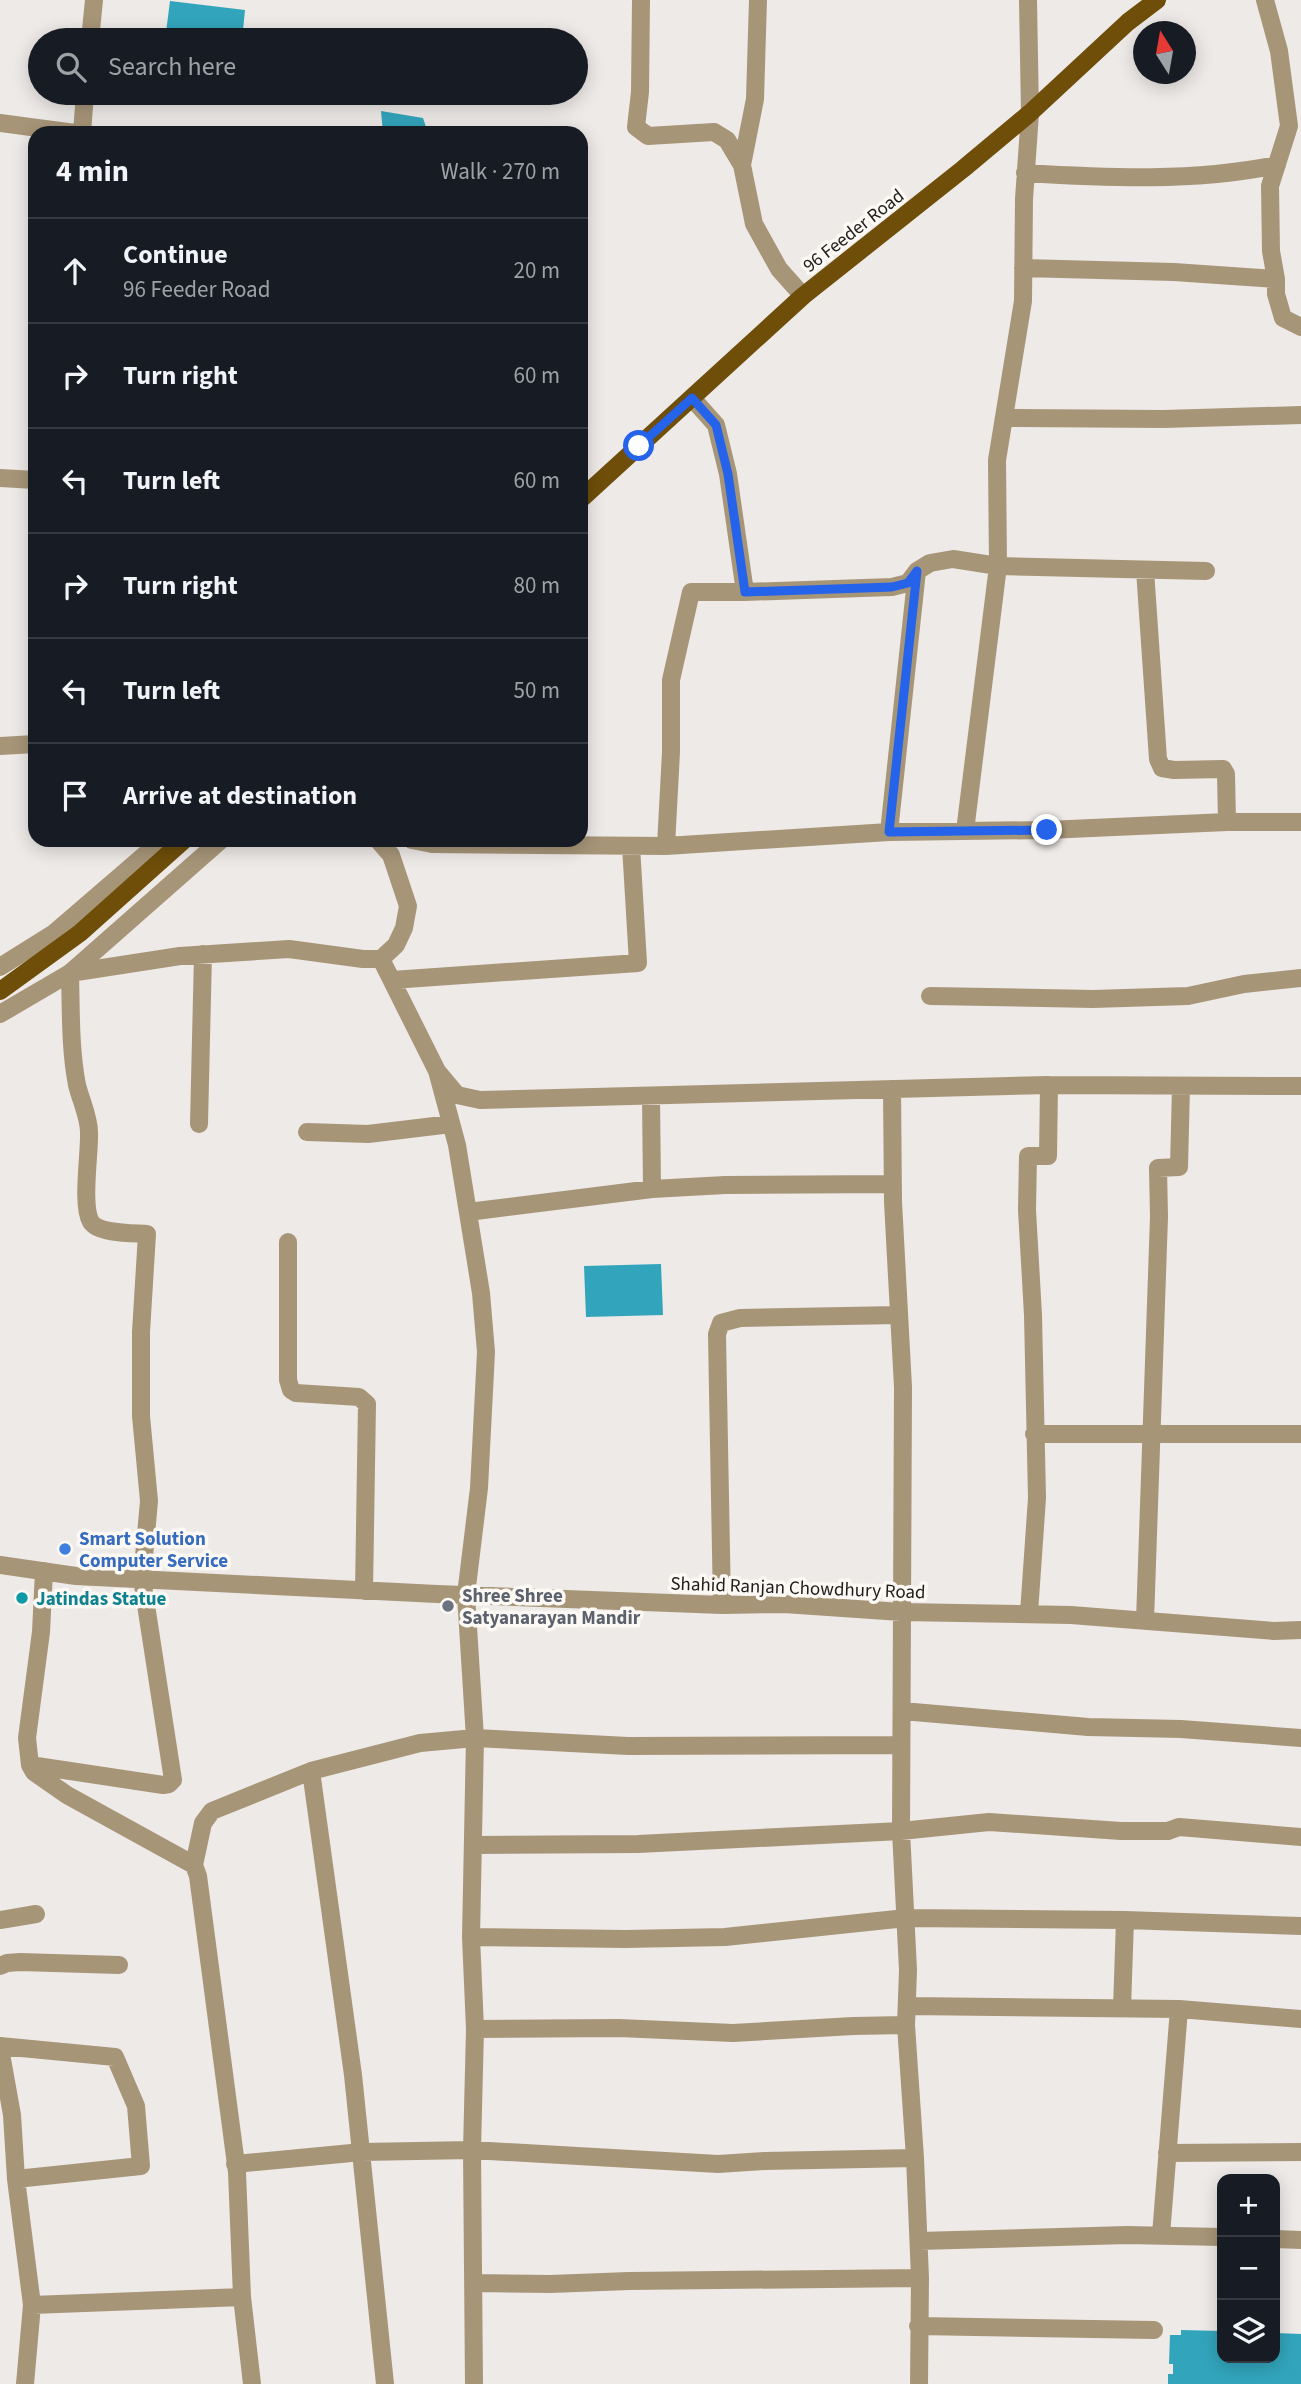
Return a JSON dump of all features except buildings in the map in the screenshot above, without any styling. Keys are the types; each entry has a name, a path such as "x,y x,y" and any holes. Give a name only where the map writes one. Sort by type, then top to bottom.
{"main road":[{"name":"96 Feeder Road","path":"588,493 803,296 1030,113 1128,22 1157,0"},
{"path":"0,991 80,933 176,847"}],"street":[{"path":"91,28 94,0"},
{"path":"641,0 640,92 636,127 648,136 715,132 727,140 742,165 754,224 779,269 803,296"},
{"path":"742,165 755,99 758,0"},
{"path":"965,831 998,566 997,460 1023,301 1025,173 1030,113 1028,0"},
{"path":"1265,0 1279,51 1289,126 1270,186 1271,251 1276,294 1283,318 1301,327"},
{"path":"83,126 84,105"},
{"path":"0,122 28,126"},
{"path":"1025,173 1118,178 1236,173 1277,164"},
{"path":"1023,268 1174,272 1276,279"},
{"path":"692,398 716,425 728,474 745,592"},
{"path":"1004,418 1164,419 1301,415"},
{"path":"0,478 28,480"},
{"path":"666,846 671,752 671,680 691,592 892,587 908,583 917,571 930,563 953,559 998,566 1206,571"},
{"path":"1145,570 1158,759 1162,768 1223,769 1226,774 1227,822"},
{"path":"889,832 917,571"},
{"path":"0,746 28,744"},
{"path":"588,846 666,846 889,832 1301,822"},
{"path":"392,980 638,963 631,846"},
{"path":"0,968 54,933 154,847"},
{"path":"0,1014 70,973 213,847"},
{"path":"70,973 180,956 289,949 381,959 396,944 404,928 408,906 391,855 384,847"},
{"path":"199,1124 203,954"},
{"path":"381,959 437,1071 452,1124 481,1293 486,1352 479,1488 466,1595 475,1738 471,1937 475,2029 472,2150 474,2384"},
{"path":"30,1765 163,1785 173,1780 142,1578 149,1500 141,1416 141,1332 147,1234 101,1230 92,1224 88,1214 89,1130 77,1084 71,1028 70,973"},
{"path":"930,996 1093,999 1188,996 1244,984 1301,978"},
{"path":"437,1071 457,1095 480,1100 1049,1085 1301,1086"},
{"path":"1029,1613 1037,1498 1033,1315 1027,1210 1028,1156 1048,1156 1049,1085"},
{"path":"1145,1621 1158,1168 1179,1167 1181,1087"},
{"path":"892,1089 892,1184 903,1387 901,1831 906,1917 906,2025 919,2241 919,2384"},
{"path":"651,1097 652,1189"},
{"path":"307,1132 368,1134 452,1124"},
{"path":"468,1212 652,1189 725,1185 892,1184"},
{"path":"288,1242 288,1380 291,1390 296,1393 359,1397 367,1404 364,1591"},
{"path":"722,1605 718,1362 718,1334 721,1323 740,1318 899,1315"},
{"path":"1034,1434 1301,1434"},
{"name":"Shahid Ranjan Chowdhury Road","path":"0,1565 76,1576 364,1591 722,1605 784,1604 901,1612 1029,1613 1301,1630"},
{"path":"44,1571 41,1632 27,1738 30,1765 34,1772 67,1795 194,1865"},
{"path":"902,1711 1075,1726 1181,1729 1301,1738"},
{"path":"252,2384 242,2297 235,2164 198,1876 194,1865 203,1823 212,1811 311,1771 420,1742 475,1738 628,1746 900,1745"},
{"path":"311,1771 362,2152 385,2384"},
{"path":"474,1845 638,1844 901,1831 989,1822 1121,1831 1168,1830 1179,1827 1301,1837"},
{"path":"0,1920 36,1914"},
{"path":"471,1937 725,1937 906,1917 1301,1926"},
{"path":"1122,2008 1125,1920"},
{"path":"0,1966 20,1962 119,1965"},
{"path":"908,2006 1179,2009 1301,2019"},
{"path":"1161,2235 1179,2009"},
{"path":"475,2029 619,2028 733,2033 906,2025"},
{"path":"16,2179 141,2166 136,2106 115,2057 0,2047 6,2115 32,2305 25,2384"},
{"path":"235,2164 362,2152 472,2150 718,2164 915,2158"},
{"path":"1167,2153 1301,2152"},
{"path":"919,2241 1161,2235 1217,2237"},
{"path":"1280,2239 1301,2240"},
{"path":"474,2283 920,2278"},
{"path":"32,2305 242,2297"},
{"path":"918,2326 1154,2330"}],"water":[{"path":"170,1 245,10 243,28 167,28"},
{"path":"381,111 423,118 426,126 382,126"},
{"path":"661,1264 663,1315 586,1317 584,1266"},
{"path":"1181,2330 1217,2331 1217,2363 1280,2363 1280,2333 1301,2334 1301,2384 1168,2384 1168,2374 1173,2374 1173,2364 1169,2364 1170,2335 1181,2335"}],"place":[{"name":"Smart Solution Computer Service","path":"65,1549"},
{"name":"Jatindas Statue","path":"22,1598"},
{"name":"Shree Shree Satyanarayan Mandir","path":"448,1606"}],"route":[{"path":"639,446 692,398 716,425 728,474 745,592 892,587 908,583 917,571 889,832 1047,830"}]}
